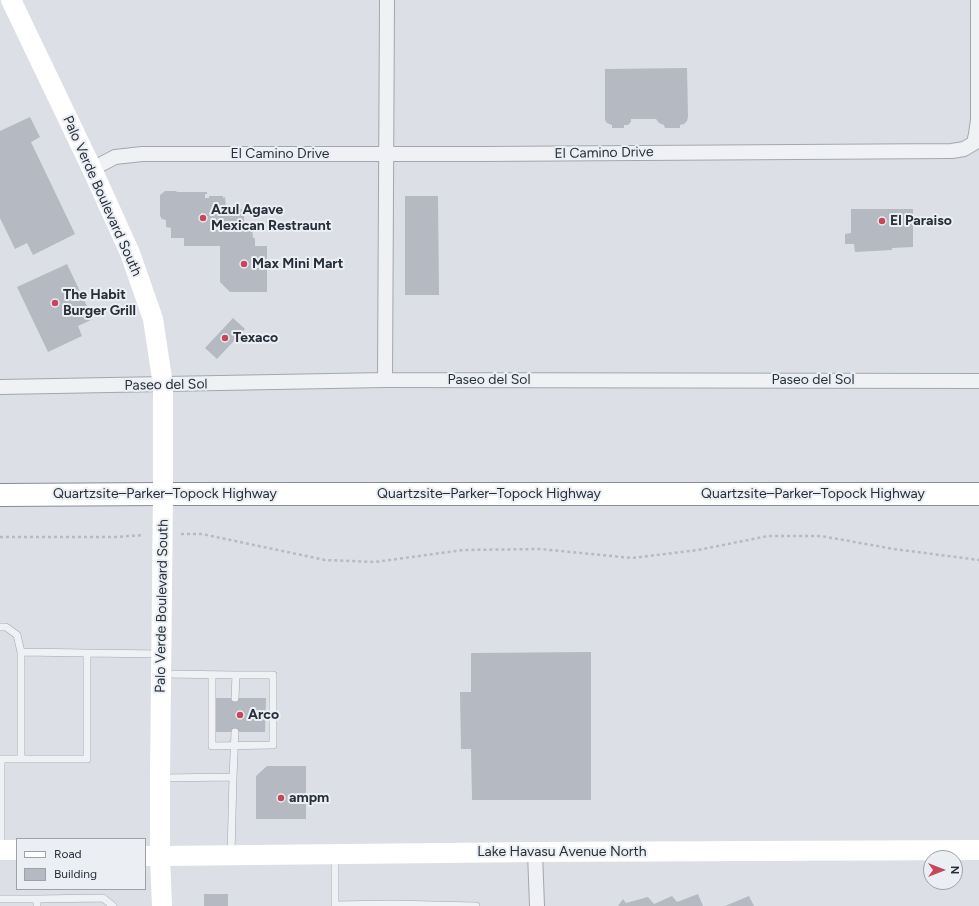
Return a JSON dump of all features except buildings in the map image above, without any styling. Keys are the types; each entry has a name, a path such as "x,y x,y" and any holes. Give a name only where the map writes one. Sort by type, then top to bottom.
{"highway":[{"name":"Quartzsite–Parker–Topock Highway","path":"0,495 979,494"}],"main road":[{"name":"Palo Verde Boulevard South","path":"11,0 92,169 130,253 153,320 163,385 162,674 160,778 153,856 162,906"},
{"path":"0,850 16,850"},
{"name":"Lake Havasu Avenue North","path":"153,856 535,852 979,850"}],"street":[{"path":"385,380 387,0"},
{"name":"El Camino Drive","path":"92,169 115,157 142,154 386,155 952,151 964,149 974,143 978,120 978,0"},
{"name":"Paseo del Sol","path":"0,387 385,380 979,381"},
{"path":"535,852 537,906"}],"lane":[{"path":"0,627 6,627 16,635 21,652 21,759"},
{"path":"21,652 162,654"},
{"path":"0,850 1,759 87,759 87,652"},
{"path":"162,674 273,674 273,745 212,746 212,675"},
{"path":"236,675 236,698"},
{"path":"231,856 235,732"},
{"path":"160,778 233,777"},
{"path":"335,854 335,905 392,904 476,906"},
{"path":"0,900 37,902 103,898 113,906"}],"path":[{"path":"0,537 116,537 163,534 202,534 325,560 375,562 463,550 540,549 632,558 698,550 768,536 821,536 894,549 979,560"}],"place":[{"name":"Azul Agave Mexican Restraunt","path":"203,218"},
{"name":"El Paraiso","path":"882,221"},
{"name":"Max Mini Mart","path":"244,264"},
{"name":"The Habit Burger Grill","path":"55,303"},
{"name":"Texaco","path":"225,338"},
{"name":"Arco","path":"240,715"},
{"name":"ampm","path":"281,798"}]}
